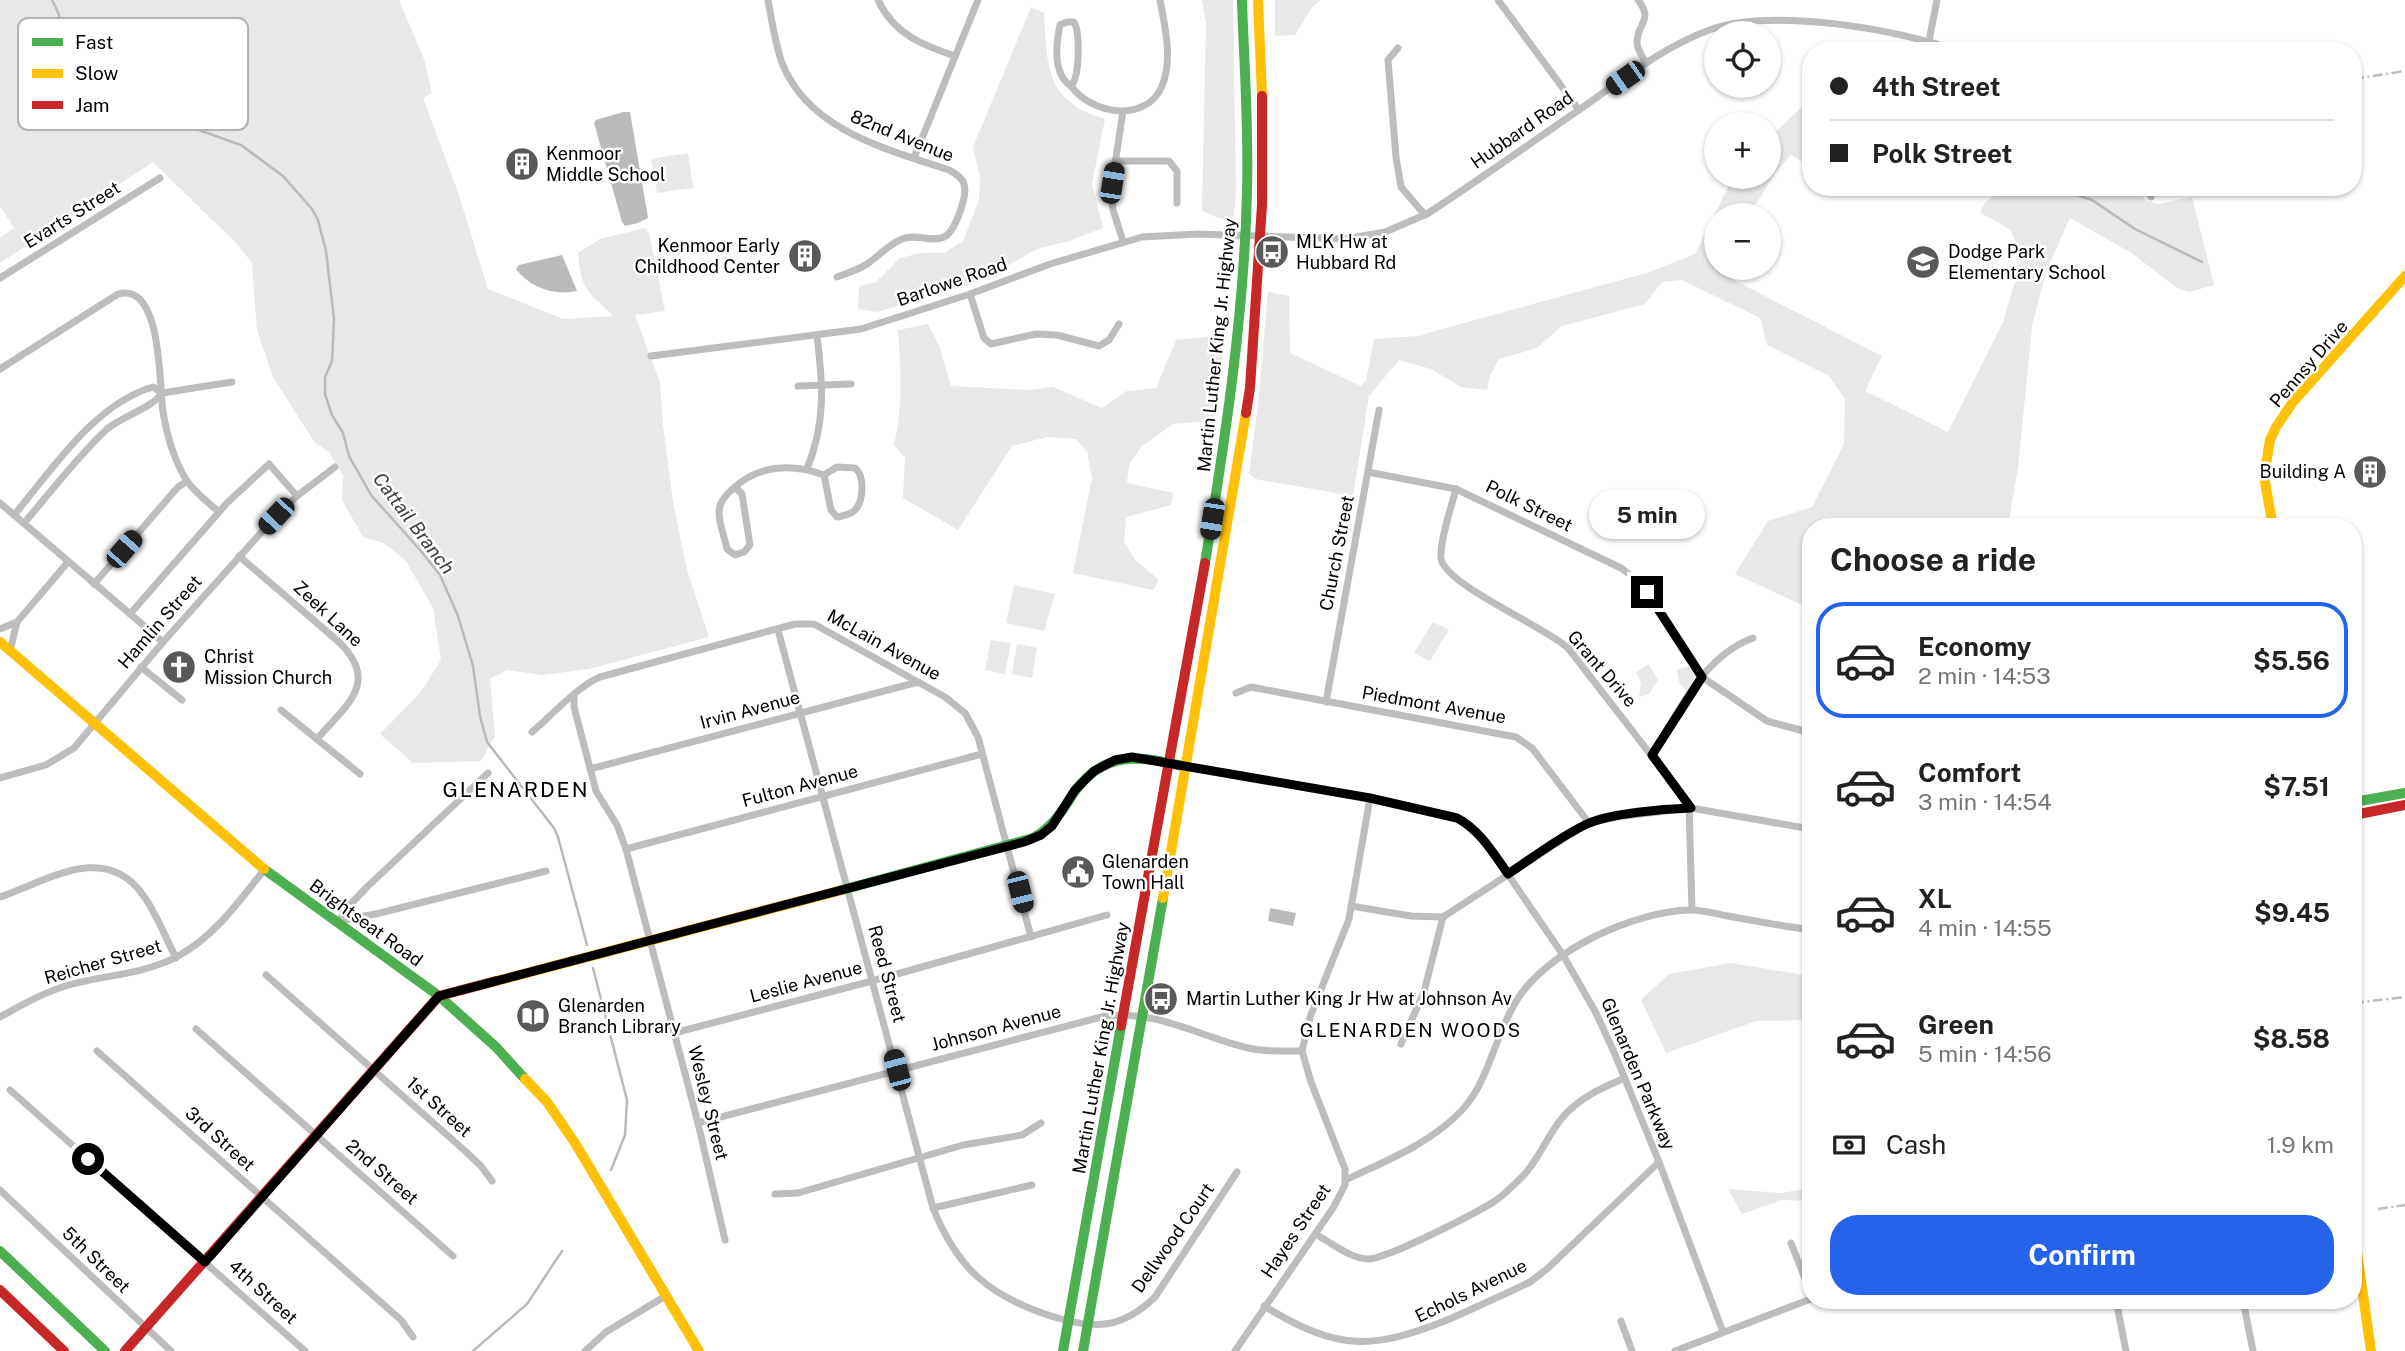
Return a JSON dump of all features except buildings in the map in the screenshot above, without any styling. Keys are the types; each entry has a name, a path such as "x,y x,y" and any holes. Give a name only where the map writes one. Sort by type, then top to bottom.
{"main road":[{"name":"Martin Luther King Jr. Highway","path":"1063,1351 1168,762 1180,708 1234,368 1245,236 1247,130 1242,0"},
{"name":"Martin Luther King Jr. Highway","path":"1083,1351 1250,388 1261,237 1262,102 1258,0"},
{"name":"Pennsy Drive","path":"2271,518 2264,476 2270,440 2276,427 2293,402 2405,276"},
{"path":"1216,494 1233,493"},
{"name":"Brightseat Road","path":"4,647 265,869 439,996 496,1047 547,1102 589,1164 699,1351"},
{"name":"Glenarden Parkway","path":"439,996 1033,839 1047,831 1059,819 1082,782 1108,762 1132,757 1186,767"},
{"path":"2362,797 2402,794"},
{"path":"2362,801 2402,794"},
{"path":"2362,813 2405,805"},
{"path":"2362,820 2382,809"},
{"path":"129,1347 439,996"},
{"path":"0,1251 105,1351"},
{"path":"2362,1287 2371,1351"},
{"path":"0,1290 64,1351"}],"street":[{"name":"82nd Avenue","path":"768,0 782,62 791,81 813,107 843,130 949,170 963,182 965,196 953,229 941,238 903,238 867,264 837,277"},
{"path":"878,0 893,24 905,35 921,44 955,56"},
{"path":"914,158 978,0"},
{"path":"1071,86 1077,77 1078,31 1073,22 1067,22 1060,25 1057,54 1063,78 1081,98 1092,105 1123,111 1146,104 1158,94 1167,64 1160,0"},
{"path":"1498,0 1579,110"},
{"path":"1638,0 1646,16 1638,34 1637,46 1646,63"},
{"path":"1929,41 1937,0"},
{"name":"Hubbard Road","path":"1261,237 1328,240 1361,237 1397,228 1425,215 1646,63 1680,43 1713,29 1757,21 1825,23 1932,42"},
{"path":"1398,48 1388,60 1401,187 1425,215"},
{"path":"1123,111 1111,198 1123,241"},
{"path":"1115,162 1162,160 1172,163 1177,174 1177,204"},
{"name":"Evarts Street","path":"0,278 160,178"},
{"name":"Barlowe Road","path":"651,356 817,336 878,324 1123,241 1167,234 1261,237"},
{"path":"0,369 118,294 127,292 137,298 156,334 163,410 171,447 186,482 219,512"},
{"path":"970,294 984,338 991,344 1036,334 1057,335 1099,346 1113,336 1119,324"},
{"path":"807,469 819,433 823,386 817,336"},
{"path":"14,515 76,442 107,410 122,400 153,387 162,393 232,382"},
{"path":"798,386 850,384"},
{"path":"24,523 104,432 128,414 156,401 162,393"},
{"name":"Church Street","path":"1326,702 1379,410"},
{"path":"130,614 219,512 269,464 296,496"},
{"name":"Hamlin Street","path":"0,778 54,762 74,748 239,556 296,496 335,467"},
{"path":"837,467 859,470 862,479 861,491 859,503 854,510 837,517 833,513 824,475 837,467"},
{"path":"735,487 742,494 750,545 744,552 735,555 727,549 718,509 720,501 735,487 758,472 780,468 807,469 824,475"},
{"name":"Polk Street","path":"1368,472 1456,489 1628,572 1653,601 1702,677"},
{"path":"94,584 186,482"},
{"name":"Grant Drive","path":"1456,489 1441,555 1445,568 1472,589 1562,643 1691,808"},
{"path":"0,503 163,642"},
{"name":"Zeek Lane","path":"239,556 339,642 358,665 359,681 353,696 317,740"},
{"path":"4,647 18,622 68,562"},
{"path":"0,629 18,622"},
{"name":"McLain Avenue","path":"532,732 586,684 607,674 802,622 814,624 946,697 965,713 975,730 1031,937"},
{"name":"Reed Street","path":"778,630 933,1208 951,1247 968,1268 987,1285 1017,1304 1068,1322 1088,1325"},
{"path":"1652,755 1702,677 1723,654 1753,638"},
{"path":"141,667 182,699"},
{"path":"1702,677 1767,721 1802,731"},
{"name":"Irvin Avenue","path":"590,769 918,682"},
{"name":"Piedmont Avenue","path":"1236,694 1251,687 1516,737 1532,748 1589,823"},
{"name":"Wesley Street","path":"573,696 598,796 617,825 626,849 698,1123 725,1240"},
{"path":"281,710 360,774"},
{"name":"Fulton Avenue","path":"626,849 982,754"},
{"name":"Glenarden Parkway","path":"1186,767 1370,798 1449,816 1465,822 1483,840 1563,955 1596,1013 1659,1162 1723,1332"},
{"path":"339,921 367,887 488,773"},
{"name":"Hayes Street","path":"1235,1351 1338,1201 1345,1180 1344,1163 1311,1082 1302,1051 1310,1017 1345,931 1352,906 1370,798"},
{"path":"1691,808 1692,910"},
{"path":"1352,906 1411,916 1443,917 1589,823 1691,808 1802,827"},
{"path":"0,897 75,869 93,867 113,871 129,880 142,894 176,958"},
{"name":"Reicher Street","path":"0,1017 29,1001 67,986 176,958 210,933 265,869"},
{"path":"339,921 546,871"},
{"path":"1345,1180 1422,1142 1462,1110 1473,1095 1518,998 1532,981 1563,955 1596,937 1634,922 1692,910 1802,928"},
{"name":"Leslie Avenue","path":"674,1033 1107,915"},
{"path":"1401,1044 1424,992 1443,917"},
{"name":"1st Street","path":"266,975 474,1160 492,1181"},
{"name":"Johnson Avenue","path":"698,1123 1105,1016 1143,1015 1182,1025 1247,1048 1302,1051"},
{"name":"2nd Street","path":"196,1029 453,1256"},
{"name":"3rd Street","path":"97,1051 401,1320 414,1337"},
{"path":"1315,1234 1367,1259 1390,1253 1470,1216 1503,1195 1524,1175 1562,1118 1581,1100 1625,1078"},
{"name":"4th Street","path":"10,1090 305,1351"},
{"path":"775,1194 797,1193 983,1140 1022,1135 1041,1123"},
{"name":"Echols Avenue","path":"1264,1306 1305,1332 1339,1345 1373,1347 1408,1339 1530,1282 1659,1162"},
{"name":"Dellwood Court","path":"1088,1325 1117,1323 1133,1315 1155,1297 1237,1172"},
{"path":"933,1208 1032,1185"},
{"name":"5th Street","path":"0,1189 171,1351"},
{"path":"1791,1243 1802,1273"},
{"path":"585,1351 606,1332 667,1295"},
{"path":"1675,1351 1802,1301"},
{"path":"2118,1309 2126,1351"},
{"path":"2245,1309 2253,1351"},
{"path":"1621,1321 1632,1351"}],"shaded area":[{"path":"0,0 399,0 424,59 432,93 423,98 458,192 488,289 563,319 613,316 587,289 581,275 578,253 600,239 645,228 649,233 665,311 635,315 660,382 673,502 687,570 709,637 589,669 543,675 507,670 490,679 495,736 481,761 413,763 380,734 420,693 441,660 433,608 406,561 384,543 363,537 342,500 343,476 329,452 315,443 273,377 257,330 252,263 237,244 153,162 0,263 0,238 14,228 0,206"},
{"path":"1202,0 1233,0 1236,193 1234,216 1221,219 1202,211 1206,24"},
{"path":"1275,0 1320,0 1295,35 1275,36"},
{"path":"1031,7 1044,13 1049,66 1061,92 1071,103 1105,119 1092,184 1103,228 1037,249 979,282 877,312 858,309 859,286 876,282 900,258 921,253 944,253 963,241 979,200 980,177 973,147"},
{"path":"1802,107 1802,162 1791,155 1781,166 1781,127"},
{"path":"630,112 648,218 625,226 594,123"},
{"path":"688,153 693,188 657,193 651,159"},
{"path":"1727,189 1765,189 1757,203 1720,203"},
{"path":"1993,196 2143,196 2145,200 2158,204 2192,197 2214,285 2189,292 2177,288 2133,254 2070,218 2046,272 2032,326 2018,468 2010,518 1802,518 1802,605 1735,574 1768,521 1812,507 1844,444 1845,399 1829,376 1767,345 1760,318 1682,280 1662,282 1645,304 1562,326 1537,348 1499,359 1490,375 1487,390 1461,387 1431,369 1399,360 1369,396 1353,496 1255,479 1249,473 1268,292 1289,296 1290,353 1361,386 1366,381 1374,339 1417,336 1650,272 1695,254 1704,236 1704,280 1734,280 1882,356 1865,391 1948,432 2003,322 2022,257 2010,229 1980,213 1985,202"},
{"path":"562,255 577,291 544,289 528,281 516,269 519,265"},
{"path":"928,324 940,348 951,386 1030,390 1053,387 1102,408 1127,391 1156,388 1176,340 1224,335 1218,404 1213,421 1173,424 1141,447 1129,465 1127,483 1173,493 1171,505 1126,517 1124,541 1135,560 1159,580 1153,590 1073,573 1092,478 1087,452 1076,439 1047,437 1012,446 958,530 903,498 905,458 894,445 900,402 898,330"},
{"path":"1014,585 1055,594 1044,631 1006,623"},
{"path":"1433,622 1449,630 1430,661 1414,653"},
{"path":"991,640 1011,643 1005,674 985,670"},
{"path":"1017,644 1037,647 1032,678 1012,674"},
{"path":"1649,664 1658,680 1649,694 1639,697 1641,683 1636,672"},
{"path":"1689,666 1694,668 1698,680 1688,693 1679,682 1677,670"},
{"path":"1270,908 1296,913 1293,926 1268,921"},
{"path":"1731,963 1802,975 1802,1020 1756,1021 1666,1053 1641,1000 1669,974"},
{"path":"1728,1189 1781,1193 1802,1190 1802,1201 1782,1200 1742,1214"}],"waterway":[{"name":"Cattail Branch","path":"52,0 59,18"},
{"name":"Cattail Branch","path":"199,130 241,145 283,176 312,209 318,220 326,251 334,319 332,361 325,377 325,394 332,415 343,433 349,456 371,495 440,575 458,616 473,666 480,716 487,742 554,828 587,945"},
{"path":"2080,196 2092,200 2135,229 2202,262"},
{"name":"Cattail Branch","path":"593,968 627,1100 625,1135 611,1170"},
{"name":"Cattail Branch","path":"473,1351 527,1304 562,1251"}],"railway":[{"path":"2362,78 2405,71"},
{"path":"2362,1002 2405,997"},
{"path":"2378,1209 2405,1205"}],"traffic: fast":[{"path":"1205,563 1220,471 1242,285 1247,192 1242,0"},
{"path":"842,890 1033,838 1056,819 1085,780 1110,763 1138,759 1186,767"},
{"path":"2362,801 2405,793"},
{"path":"264,869 439,996 496,1047 525,1079"},
{"path":"1083,1351 1163,898"},
{"path":"1063,1351 1121,1026"},
{"path":"0,1251 105,1351"}],"traffic: slow":[{"path":"1258,0 1262,96"},
{"path":"2271,518 2264,476 2270,440 2276,427 2293,402 2405,276"},
{"path":"1163,898 1246,413"},
{"path":"0,642 264,869"},
{"path":"496,981 842,890"},
{"path":"525,1079 547,1102 575,1143 699,1351"},
{"path":"2362,1287 2371,1351"}],"traffic: jam":[{"path":"1246,413 1262,205 1262,96"},
{"path":"1121,1026 1205,563"},
{"path":"2362,813 2405,805"},
{"path":"125,1351 439,996 496,981"},
{"path":"0,1290 64,1351"}],"place":[{"name":"Kenmoor Middle School","path":"522,164"},
{"name":"MLK Hw at Hubbard Rd","path":"1272,252"},
{"name":"Kenmoor Early Childhood Center","path":"805,256"},
{"name":"Dodge Park Elementary School","path":"1923,262"},
{"name":"Building A","path":"2370,472"},
{"name":"Christ Mission Church","path":"179,667"},
{"name":"Glenarden Town Hall","path":"1078,872"},
{"name":"Martin Luther King Jr Hw at Johnson Av","path":"1161,999"},
{"name":"Glenarden Branch Library","path":"533,1016"}],"district":[{"name":"GLENARDEN","path":"516,790"},
{"name":"GLENARDEN WOODS","path":"1411,1030"}],"route":[{"path":"88,1159 205,1262 439,996 1024,842 1041,835 1059,819 1075,790 1087,776 1108,762 1124,758 1139,757 1370,798 1457,818 1465,822 1483,840 1508,874 1589,823 1691,808 1652,755 1702,677 1647,592"}]}
